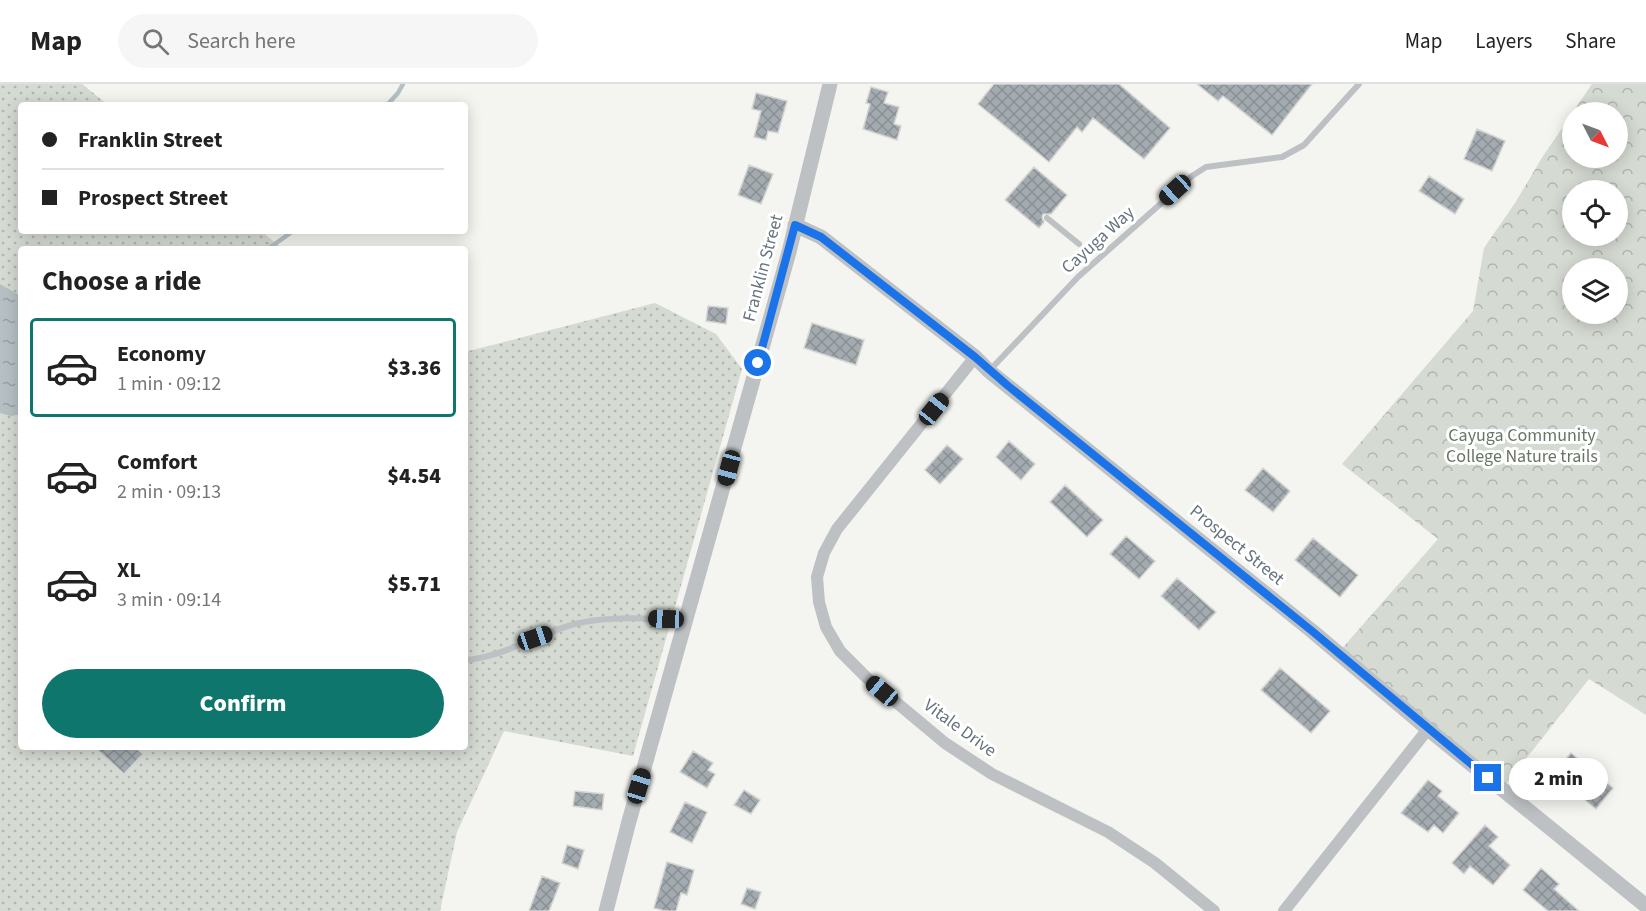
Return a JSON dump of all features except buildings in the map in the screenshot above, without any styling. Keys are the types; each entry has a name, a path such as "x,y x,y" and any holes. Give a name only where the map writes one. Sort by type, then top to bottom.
{"street":[{"name":"Franklin Street","path":"606,911 795,225 830,84"},
{"name":"Prospect Street","path":"795,225 821,237 975,357 1646,906"},
{"name":"Vitale Drive","path":"975,357 837,529 824,553 817,577 819,602 826,627 840,651 867,678 945,743 992,774 1108,832 1155,863 1214,911"},
{"path":"1284,911 1428,729"}],"lane":[{"name":"Cayuga Way","path":"990,371 1078,277 1192,176 1206,167 1282,157 1304,145 1359,84"},
{"path":"1047,218 1079,244"},
{"path":"468,659 494,655 575,624 602,619 686,620"}],"green space":[{"path":"0,84 82,84 104,102 18,102 18,234 265,234 279,246 18,246 18,750 468,750 468,351 655,303 716,334 742,369 633,756 504,731 457,832 440,911 0,911"},
{"name":"Cayuga Community College Nature trails","path":"1592,84 1646,84 1646,715 1589,679 1502,789 1338,653 1438,539 1342,464 1473,311 1484,248 1515,203 1562,128 1562,168 1628,168 1628,102 1580,102"}],"water":[{"path":"0,284 18,294 18,415 11,416 0,413"}],"waterway":[{"path":"390,102 403,84"},
{"path":"272,246 289,234"}],"route":[{"path":"758,363 795,225 821,237 975,357 1312,631 1488,778"}]}
